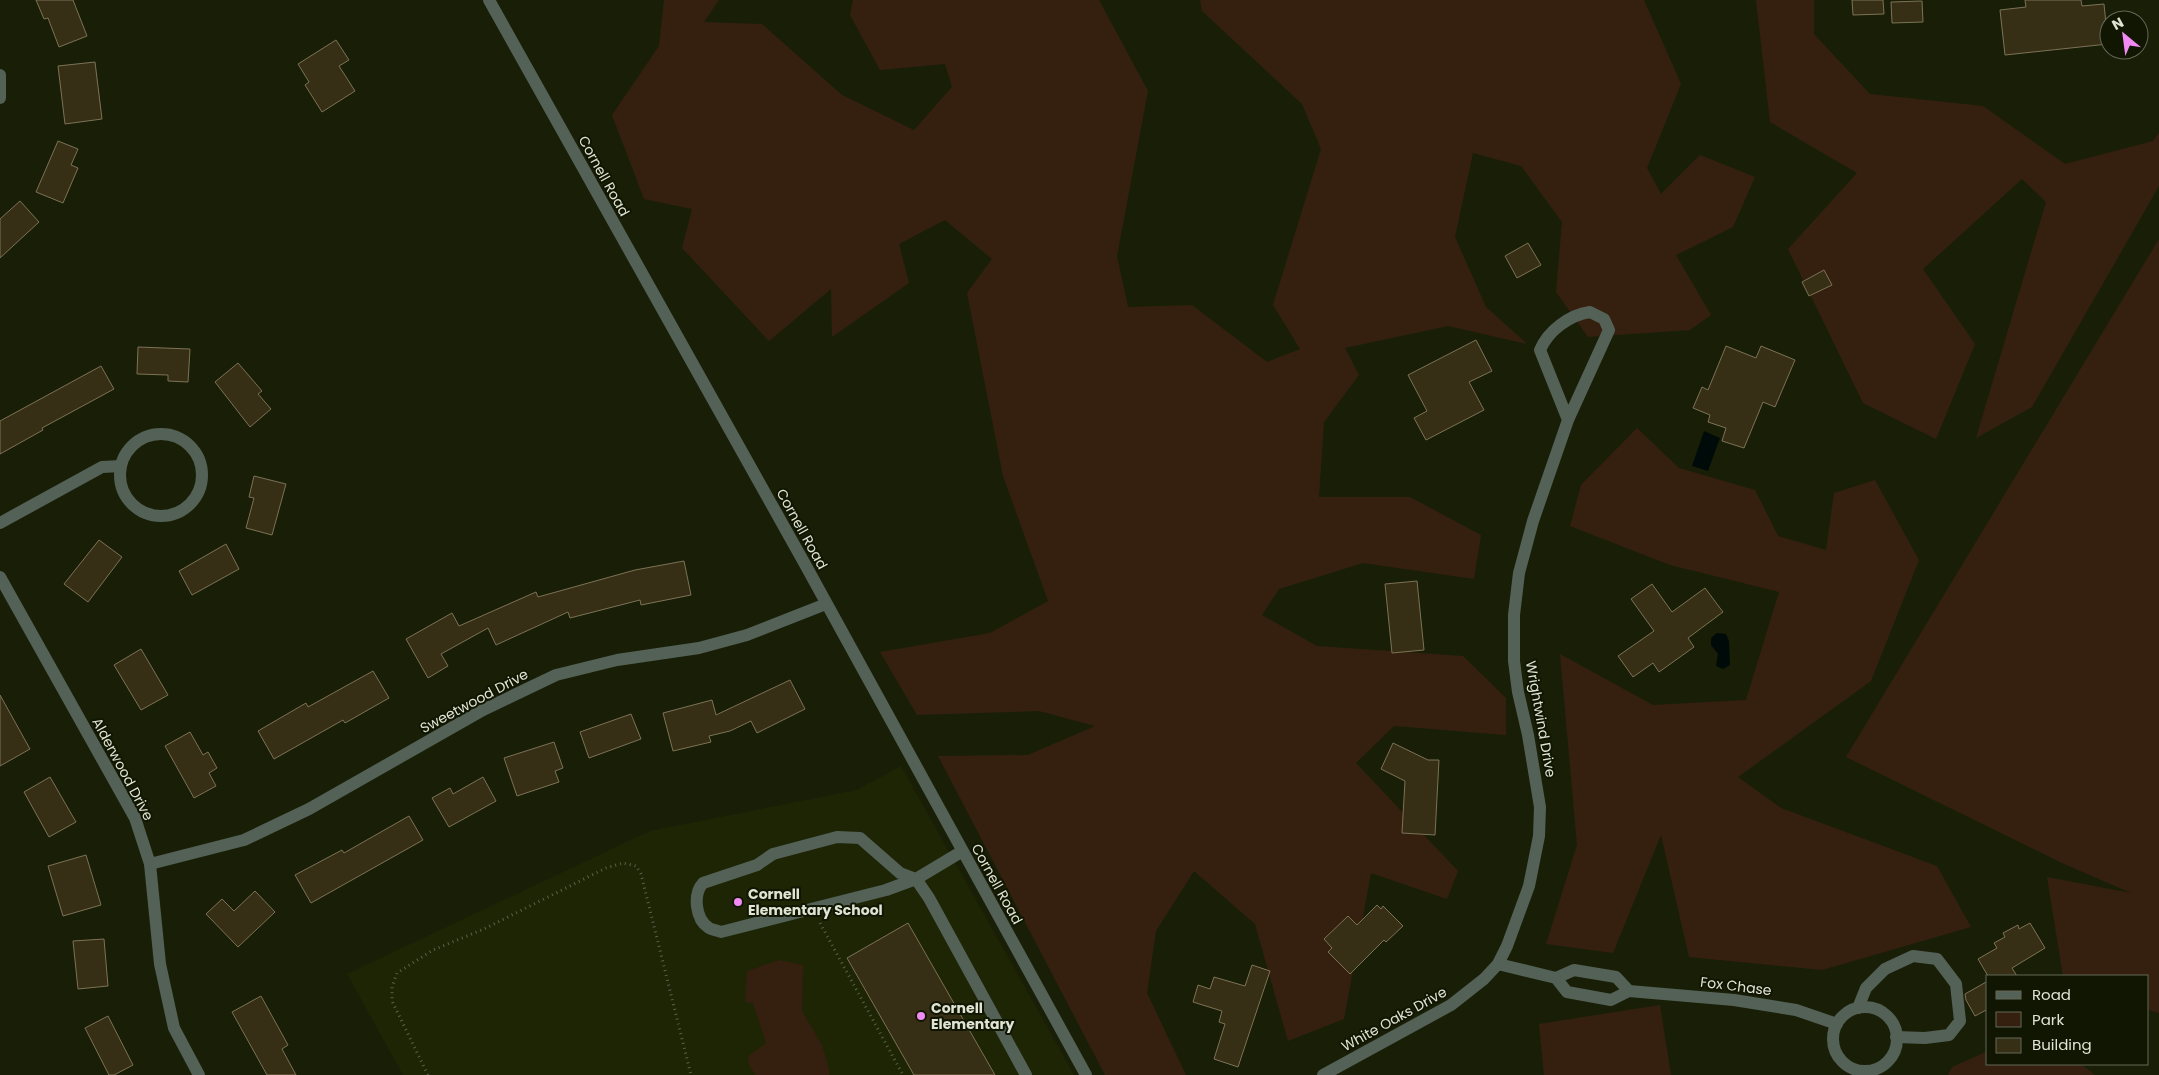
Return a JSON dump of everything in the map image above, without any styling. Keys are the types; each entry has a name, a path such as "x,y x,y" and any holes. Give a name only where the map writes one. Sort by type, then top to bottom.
{"street":[{"name":"Cornell Road","path":"489,0 1086,1075"},
{"path":"0,75 0,98"},
{"name":"Wrightwind Drive","path":"1498,964 1507,946 1529,886 1539,836 1540,807 1537,784 1518,692 1514,661 1514,615 1519,573 1533,520 1568,420 1609,330 1604,319 1590,312 1576,316 1556,329 1547,336 1540,350 1568,420"},
{"path":"159,434 169,435 184,441 195,452 200,462 201,483 192,502 184,509 174,513 153,515 143,511 127,497 122,488 121,466 124,456 139,440 159,434"},
{"path":"0,523 102,467 121,466"},
{"name":"Alderwood Drive","path":"0,577 135,818 150,864 160,964 166,996 174,1028 199,1075"},
{"name":"Sweetwood Drive","path":"150,864 244,840 309,809 483,710 556,675 617,660 698,648 747,635 826,604"},
{"path":"962,852 916,879 886,890 721,932 710,928 701,920 697,902 698,888 703,883 757,866 773,854 837,837 860,838 900,873 916,879 930,898 1026,1075"},
{"path":"1858,1008 1866,988 1885,969 1913,956 1937,959 1956,984 1960,1021 1949,1035 1925,1038 1896,1037"},
{"name":"Fox Chase","path":"1498,964 1556,978 1567,992 1611,1000 1629,991 1742,1001 1796,1010 1837,1024"},
{"name":"White Oaks Drive","path":"1322,1075 1451,1005 1484,979 1498,964"},
{"path":"1556,978 1574,970 1616,977 1629,991"},
{"path":"1858,1008 1876,1009 1884,1014 1890,1020 1896,1037 1892,1054 1880,1067 1862,1071 1853,1069 1839,1058 1834,1050 1834,1032 1837,1024 1849,1011 1858,1008"}],"path":[{"path":"428,1075 392,1001 392,987 397,972 433,950 484,929 606,868 622,863 636,866 640,874 692,1075"},
{"path":"818,920 903,1075"}],"shaded area":[{"path":"1704,431 1720,438 1708,471 1692,466"},
{"path":"1717,633 1726,634 1729,641 1730,665 1723,669 1716,666 1718,654 1711,645 1711,638"},
{"name":"Cornell Elementary School","path":"901,766 1074,1075 403,1075 347,974 650,831 857,790"}],"green space":[{"path":"664,0 719,0 704,22 762,24 842,95 914,130 952,87 945,64 880,70 850,15 853,0 1099,0 1148,91 1117,256 1128,307 1192,305 1267,362 1300,349 1273,305 1321,149 1302,104 1202,11 1200,0 1644,0 1681,84 1647,168 1661,194 1700,155 1755,177 1733,227 1676,255 1711,315 1690,330 1588,337 1556,292 1562,222 1521,166 1473,153 1455,237 1486,307 1527,344 1448,326 1345,348 1359,375 1324,422 1319,497 1410,497 1481,535 1474,579 1363,563 1279,589 1262,615 1317,646 1463,656 1506,698 1506,735 1394,726 1356,763 1458,871 1447,899 1371,873 1344,1019 1288,1041 1255,924 1194,871 1156,931 1147,993 1186,1075 1105,1075 938,756 1028,755 1095,726 1039,711 917,715 880,652 990,633 1048,601 1003,476 967,293 992,259 945,220 899,244 909,283 832,337 831,289 769,341 682,248 692,209 644,199 612,115 659,46"},
{"path":"1756,0 1814,0 1814,34 1870,94 1983,106 2065,164 2153,141 2159,133 2159,186 2032,407 1976,438 2046,202 2022,179 1923,269 1975,344 1936,439 1863,403 1788,249 1857,173 1770,122"},
{"path":"2159,239 2159,1013 2149,1010 2149,975 2063,975 2047,877 2131,893 2062,863 1846,757"},
{"path":"1637,428 1679,468 1755,490 1778,536 1826,550 1834,493 1875,480 1919,560 1871,681 1738,777 1781,808 1937,866 1971,927 1822,970 1689,957 1661,835 1613,953 1546,944 1577,845 1560,654 1653,705 1746,700 1779,592 1670,565 1570,526 1581,485"},
{"path":"779,960 803,965 802,1011 822,1045 830,1072 829,1075 755,1075 748,1063 749,1056 766,1043 753,1003 745,1002 747,971"},
{"path":"1660,1005 1671,1075 1544,1075 1539,1024"},
{"path":"1986,1052 1986,1065 2082,1065 2095,1075 1948,1075 1952,1067"}],"building":[{"path":"36,0 73,0 87,36 59,47 48,18 44,19"},
{"path":"1852,0 1883,0 1884,14 1853,15"},
{"path":"2025,0 2081,0 2082,6 2104,4 2105,10 2099,10 2099,45 2005,55 2000,10 2026,7"},
{"path":"1922,1 1923,22 1892,23 1891,2"},
{"path":"336,40 349,60 339,66 355,91 322,112 305,85 309,82 298,64"},
{"path":"95,62 102,119 65,124 58,66"},
{"path":"58,141 78,149 71,165 78,168 63,203 36,192"},
{"path":"20,201 39,222 0,258 0,219"},
{"path":"1528,243 1541,265 1517,278 1505,256"},
{"path":"1824,270 1832,285 1809,296 1802,282"},
{"path":"1476,340 1492,371 1469,382 1484,410 1426,440 1414,418 1427,411 1408,375"},
{"path":"1726,346 1756,358 1761,346 1795,360 1775,407 1763,402 1744,448 1722,441 1726,428 1708,422 1710,415 1693,408 1702,387 1708,390"},
{"path":"138,347 190,349 188,382 168,381 168,375 137,374"},
{"path":"238,363 262,391 258,394 271,409 250,427 215,382"},
{"path":"101,366 114,389 42,428 43,430 0,454 0,421"},
{"path":"254,476 286,484 272,535 246,528 254,498 249,497"},
{"path":"99,540 122,557 88,602 64,584"},
{"path":"226,544 239,569 192,595 179,571"},
{"path":"684,561 691,595 641,605 640,600 570,618 568,612 496,645 488,628 441,654 448,666 428,678 406,639 452,613 459,626 536,592 538,597 635,570"},
{"path":"1417,581 1424,650 1392,653 1385,584"},
{"path":"1652,584 1672,612 1705,588 1723,612 1688,638 1694,647 1659,672 1653,663 1633,677 1618,656 1654,631 1631,599"},
{"path":"141,649 168,695 141,710 114,665"},
{"path":"373,671 389,698 345,723 343,720 274,759 258,731 306,703 308,707"},
{"path":"790,680 805,709 757,733 751,721 730,731 709,736 711,742 673,751 663,713 712,700 716,715"},
{"path":"0,695 30,749 0,766"},
{"path":"631,714 641,739 589,758 580,732"},
{"path":"190,732 203,755 208,752 217,768 209,773 216,786 194,798 165,746"},
{"path":"554,742 563,768 555,771 559,782 517,796 504,758"},
{"path":"1393,743 1428,760 1439,760 1435,835 1402,833 1405,781 1381,769"},
{"path":"50,777 76,822 49,837 24,792"},
{"path":"483,777 496,801 449,827 432,798 450,788 453,794"},
{"path":"409,816 423,840 311,903 295,875 342,850 344,853"},
{"path":"86,855 101,905 63,916 48,866"},
{"path":"255,891 275,912 238,947 206,914 222,899 234,911"},
{"path":"1377,905 1381,909 1383,906 1403,926 1386,942 1384,940 1350,974 1328,952 1332,948 1324,939 1348,916 1357,925"},
{"name":"Cornell Elementary","path":"908,923 995,1075 914,1075 847,958"},
{"path":"2030,923 2045,948 2012,968 2016,975 1987,975 1978,959 1997,948 1994,943 2005,937 2003,933 2018,925 2019,929"},
{"path":"104,939 108,986 78,989 73,941"},
{"path":"1252,965 1270,971 1238,1067 1214,1059 1225,1024 1219,1022 1222,1011 1193,1002 1198,985 1210,989 1214,977 1245,986"},
{"path":"1986,982 1986,1010 1975,1016 1966,1000 1965,994"},
{"path":"261,996 288,1045 282,1049 296,1075 267,1075 232,1012"},
{"path":"108,1016 133,1065 114,1075 109,1075 85,1028"}],"place":[{"name":"Cornell Elementary School","path":"738,902"},
{"name":"Cornell Elementary","path":"921,1016"}]}
